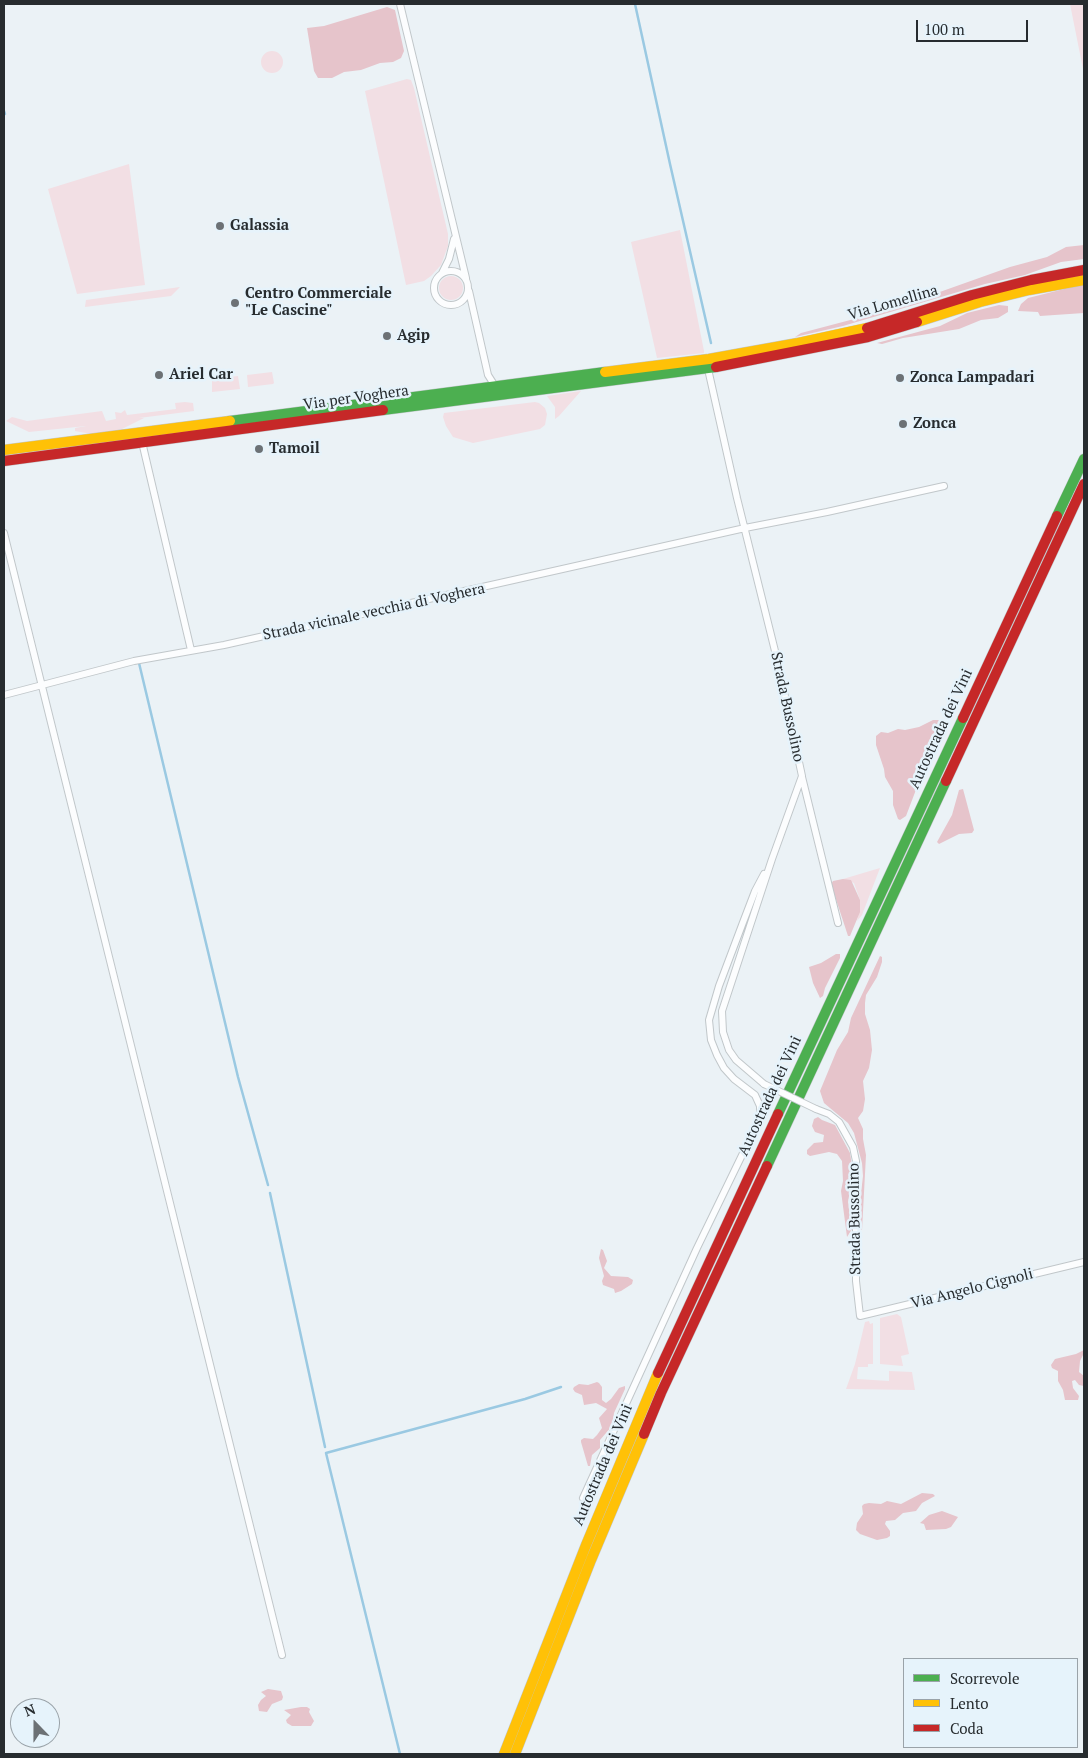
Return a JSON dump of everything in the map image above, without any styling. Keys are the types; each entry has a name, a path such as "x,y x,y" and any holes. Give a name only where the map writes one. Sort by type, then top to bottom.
{"main road":[{"name":"Via Lomellina","path":"710,365 864,329 980,293 1031,280 1084,270"},
{"name":"Via Lomellina","path":"710,365 868,337 980,302 1029,290 1084,280"},
{"name":"Via per Voghera","path":"4,450 495,386 710,365"},
{"name":"Via per Voghera","path":"4,462 710,365"},
{"name":"Autostrada dei Vini","path":"504,1754 586,1545 669,1347 1084,459"},
{"name":"Autostrada dei Vini","path":"515,1754 590,1560 661,1393 1084,484"}],"street":[{"path":"400,4 488,375 495,386"},
{"path":"454,236 449,259 438,277 434,288 437,299 448,305 457,305 464,300 469,290"},
{"path":"442,273 447,271 458,272 466,278"},
{"name":"Strada Bussolino","path":"710,365 802,776 772,859 722,1011 723,1032 736,1060 764,1084 829,1114 839,1122 853,1147 856,1161 856,1281 860,1316"},
{"path":"142,442 191,650"},
{"name":"Strada vicinale vecchia di Voghera","path":"4,695 134,661 224,645 745,528 944,486"},
{"path":"4,533 282,1655"},
{"path":"802,776 838,924"},
{"path":"583,1498 697,1248 760,1118 760,1106 755,1095 734,1079 716,1055 711,1040 709,1020 719,986 755,891 772,859"},
{"name":"Via Angelo Cignoli","path":"860,1316 1084,1262"}],"shaded area":[{"path":"1070,4 1084,4 1084,74"},
{"path":"387,7 395,10 404,51 401,58 393,62 380,63 361,70 344,72 332,78 318,78 314,71 307,28 324,26"},
{"path":"272,51 280,54 283,62 280,70 272,73 264,70 261,62 264,54"},
{"path":"407,79 411,80 414,88 448,234 448,246 441,265 431,276 424,281 406,285 365,91"},
{"path":"129,164 145,285 77,294 48,189"},
{"path":"680,230 704,353 657,358 631,242"},
{"path":"1084,245 1084,259 1061,262 1025,275 985,284 843,326 795,337 801,333 892,309 1010,267 1047,257 1066,247"},
{"path":"451,276 460,279 463,288 460,297 451,300 442,297 439,288 442,279"},
{"path":"1084,284 1084,313 1040,316 1038,312 1018,311 1021,304 1028,298"},
{"path":"180,287 171,296 85,307 86,300"},
{"path":"999,305 1008,306 1008,312 998,318 981,320 959,329 903,338 882,344 877,343 940,326 967,313"},
{"path":"272,372 273,384 248,387 247,375"},
{"path":"238,376 240,389 212,392 212,380"},
{"path":"581,391 555,419 555,407 547,396"},
{"path":"535,402 545,408 547,414 545,425 540,429 473,443 453,437 443,417 444,413"},
{"path":"175,403 193,403 194,411 139,418 144,418 120,430 91,434 75,431 75,428 86,426 29,432 6,421 12,417 27,421 102,411 106,421 116,419 115,412 121,413 125,410 127,415 176,409"},
{"path":"933,720 942,720 945,724 925,766 906,816 900,820 893,805 893,791 885,777 876,745 876,736 881,732 888,733 898,729 905,730 919,727"},
{"path":"963,789 974,830 972,833 959,834 939,844 937,842 952,815 959,790"},
{"path":"880,868 862,915 857,921 860,900 854,883 843,879"},
{"path":"851,880 860,900 860,912 850,936 848,936 831,884 833,881"},
{"path":"836,954 840,954 840,958 823,996 820,998 813,983 809,967 821,963"},
{"path":"880,956 882,957 882,962 877,977 866,995 865,1003 865,1014 870,1030 872,1050 869,1068 863,1081 865,1099 863,1111 858,1118 863,1129 866,1155 862,1230 860,1229 859,1211 863,1176 862,1163 854,1133 848,1123 824,1103 820,1091 837,1050 848,1032 851,1018"},
{"path":"818,1117 835,1125 850,1153 853,1172 848,1202 852,1229 847,1237 841,1191 843,1181 842,1161 837,1154 829,1152 810,1156 807,1154 807,1150 814,1143 823,1142 824,1135 815,1132 812,1126 814,1119"},
{"path":"601,1249 607,1261 604,1268 611,1276 628,1277 633,1280 632,1284 615,1293 614,1289 603,1285 604,1276 599,1258"},
{"path":"897,1314 901,1317 909,1354 901,1356 903,1366 880,1364 880,1318"},
{"path":"869,1321 870,1324 873,1323 873,1364 868,1364 868,1367 858,1367 857,1379 889,1381 889,1371 912,1372 915,1390 846,1389 855,1364 865,1322"},
{"path":"1084,1350 1079,1372 1084,1376 1084,1386 1079,1385 1075,1380 1072,1381 1073,1388 1079,1396 1078,1400 1065,1400 1063,1390 1058,1381 1058,1371 1052,1368 1051,1365 1055,1359"},
{"path":"597,1382 602,1387 602,1400 606,1403 619,1388 625,1386 625,1389 614,1413 612,1426 600,1440 600,1448 592,1455 590,1466 588,1466 581,1440 584,1438 593,1439 597,1435 602,1428 599,1418 607,1409 596,1403 584,1405 582,1395 573,1389 579,1384 588,1385"},
{"path":"922,1493 935,1496 922,1503 916,1511 903,1513 895,1520 886,1521 885,1524 890,1531 890,1536 887,1538 877,1540 860,1534 856,1530 857,1523 863,1514 862,1506 864,1504 881,1504 887,1501 901,1504"},
{"path":"942,1511 958,1517 951,1527 926,1530 924,1524 920,1523 929,1515"},
{"path":"268,1689 281,1691 282,1700 272,1704 267,1712 259,1711 258,1705 266,1696 261,1692"},
{"path":"301,1707 310,1709 309,1712 314,1721 311,1726 292,1726 287,1723 286,1720 291,1715 284,1710"}],"waterway":[{"path":"635,4 711,343"},
{"path":"139,663 238,1077 268,1185"},
{"path":"270,1193 325,1447"},
{"path":"400,1754 326,1453 525,1399 561,1387"}],"traffic: fast":[{"path":"383,410 716,367"},
{"path":"230,421 605,372"},
{"path":"1057,516 1084,459"},
{"path":"778,1114 963,718"},
{"path":"767,1166 946,781"}],"traffic: slow":[{"path":"917,322 980,302 1029,290 1084,280"},
{"path":"605,372 709,359 867,328"},
{"path":"4,450 230,421"},
{"path":"504,1754 586,1545 658,1373"},
{"path":"515,1754 591,1560 644,1434"}],"traffic: jam":[{"path":"867,328 972,295 1031,280 1084,270"},
{"path":"716,367 868,337 917,322"},
{"path":"4,461 383,410"},
{"path":"946,781 1084,484"},
{"path":"963,718 1057,516"},
{"path":"658,1373 778,1114"},
{"path":"644,1434 661,1393 767,1166"}],"place":[{"name":"Galassia","path":"220,226"},
{"name":"Centro Commerciale \"Le Cascine\"","path":"235,303"},
{"name":"Agip","path":"387,336"},
{"name":"Ariel Car","path":"159,375"},
{"name":"Zonca Lampadari","path":"900,378"},
{"name":"Zonca","path":"903,424"},
{"name":"Tamoil","path":"259,449"}]}
